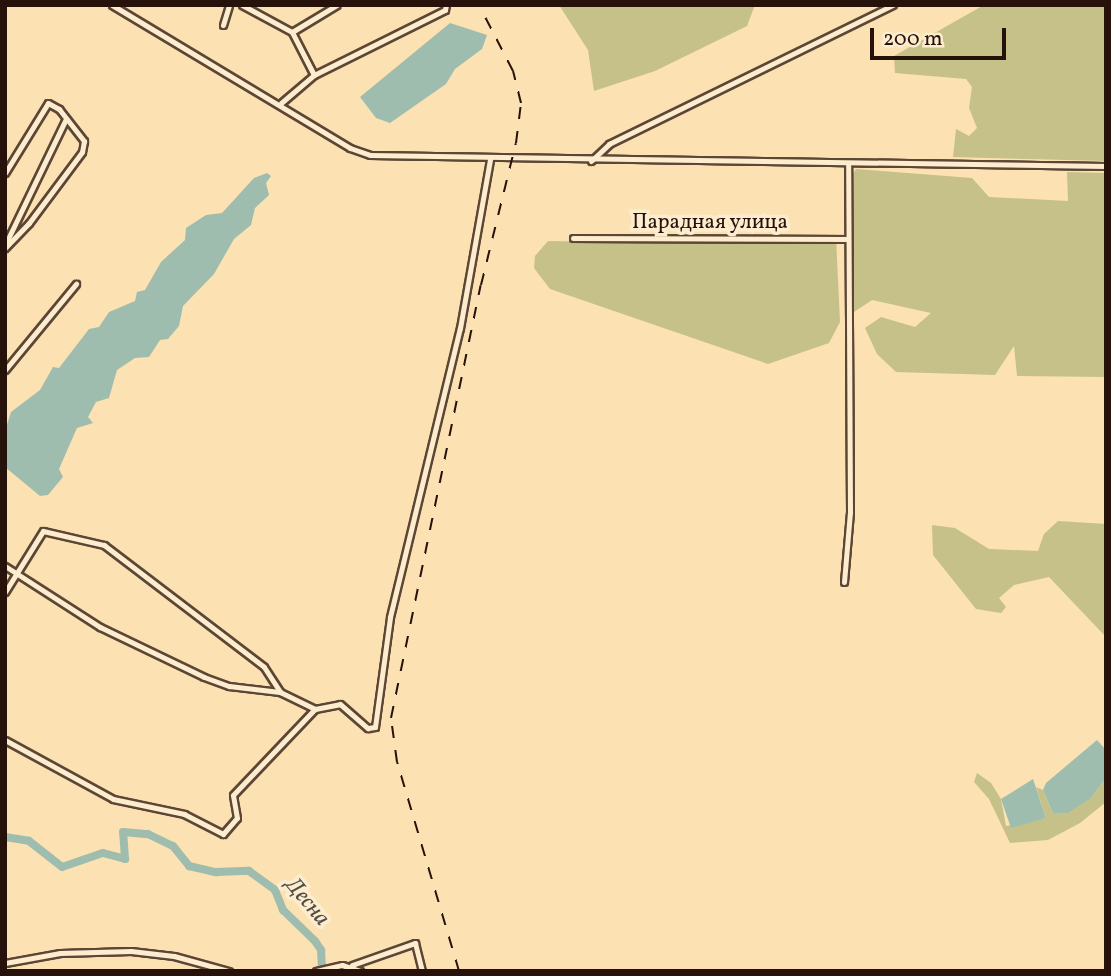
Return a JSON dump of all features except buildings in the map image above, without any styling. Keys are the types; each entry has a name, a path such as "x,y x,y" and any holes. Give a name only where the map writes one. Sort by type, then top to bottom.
{"street":[{"path":"112,5 281,103 350,148 370,155 591,161 1106,166"},
{"path":"223,25 229,5"},
{"path":"242,5 292,32 314,75"},
{"path":"292,32 337,5"},
{"path":"281,103 314,75 445,10 446,5"},
{"path":"591,161 608,144 893,5"},
{"path":"5,173 44,105 55,105 84,141 83,150 6,248"},
{"path":"6,248 66,118"},
{"path":"5,740 113,799 184,814 223,834 237,818 233,795 315,709 340,704 368,728 379,721 390,617 460,328 490,159"},
{"path":"844,582 849,512 848,163"},
{"name":"Парадная улица","path":"573,238 848,239"},
{"path":"5,370 76,284"},
{"path":"5,592 43,531 104,545 264,667 280,692"},
{"path":"5,566 100,627 204,677 229,686 280,692 315,709"},
{"path":"316,971 326,967 352,965 415,943 422,971"},
{"path":"5,962 60,953 131,951 174,956 229,971"},
{"path":"352,965 360,971"}],"shaded area":[{"path":"559,5 755,5 747,26 655,71 594,91 588,50"},
{"path":"984,5 1106,5 1106,161 953,157 956,129 969,136 977,128 969,108 972,87 966,79 895,73 894,56"},
{"path":"450,23 487,35 482,49 455,69 446,84 390,123 376,118 360,97"},
{"path":"856,169 972,178 989,197 1068,201 1067,172 1106,173 1106,377 1017,376 1014,346 995,375 896,372 877,354 865,328 881,317 915,327 931,313 872,300 854,312 849,180"},
{"path":"267,173 271,176 266,183 269,195 255,208 251,225 234,239 214,274 183,306 179,326 168,339 160,340 149,357 135,358 117,370 109,398 96,402 88,417 93,423 77,428 59,469 63,477 48,495 40,496 5,467 5,431 11,412 40,390 53,367 59,368 89,329 99,327 109,312 135,301 137,292 145,290 161,262 185,240 186,228 206,215 222,213 254,178"},
{"path":"836,237 840,322 829,343 768,364 550,289 534,268 535,256 548,241 737,244"},
{"path":"1058,521 1106,524 1106,637 1049,577 1014,585 999,598 1006,607 1001,613 976,609 933,555 932,525 955,528 989,549 1038,551 1044,534"},
{"path":"1097,740 1106,750 1106,778 1091,798 1068,813 1053,813 1043,790 1046,783"},
{"path":"977,773 991,783 1001,799 1006,826 1046,818 1036,787 1043,790 1053,813 1091,798 1106,778 1106,802 1080,823 1048,840 1010,843 989,799 974,782"},
{"path":"1033,779 1046,818 1011,828 1001,799"}],"waterway":[{"name":"Десна","path":"5,837 29,841 62,867 103,853 125,859 123,832 148,834 173,846 189,866 216,872 249,871 275,890 283,910 315,941 321,950 322,971"}],"railway":[{"path":"459,971 397,762 391,718 481,285 516,143 521,103 513,71 479,5"}]}
